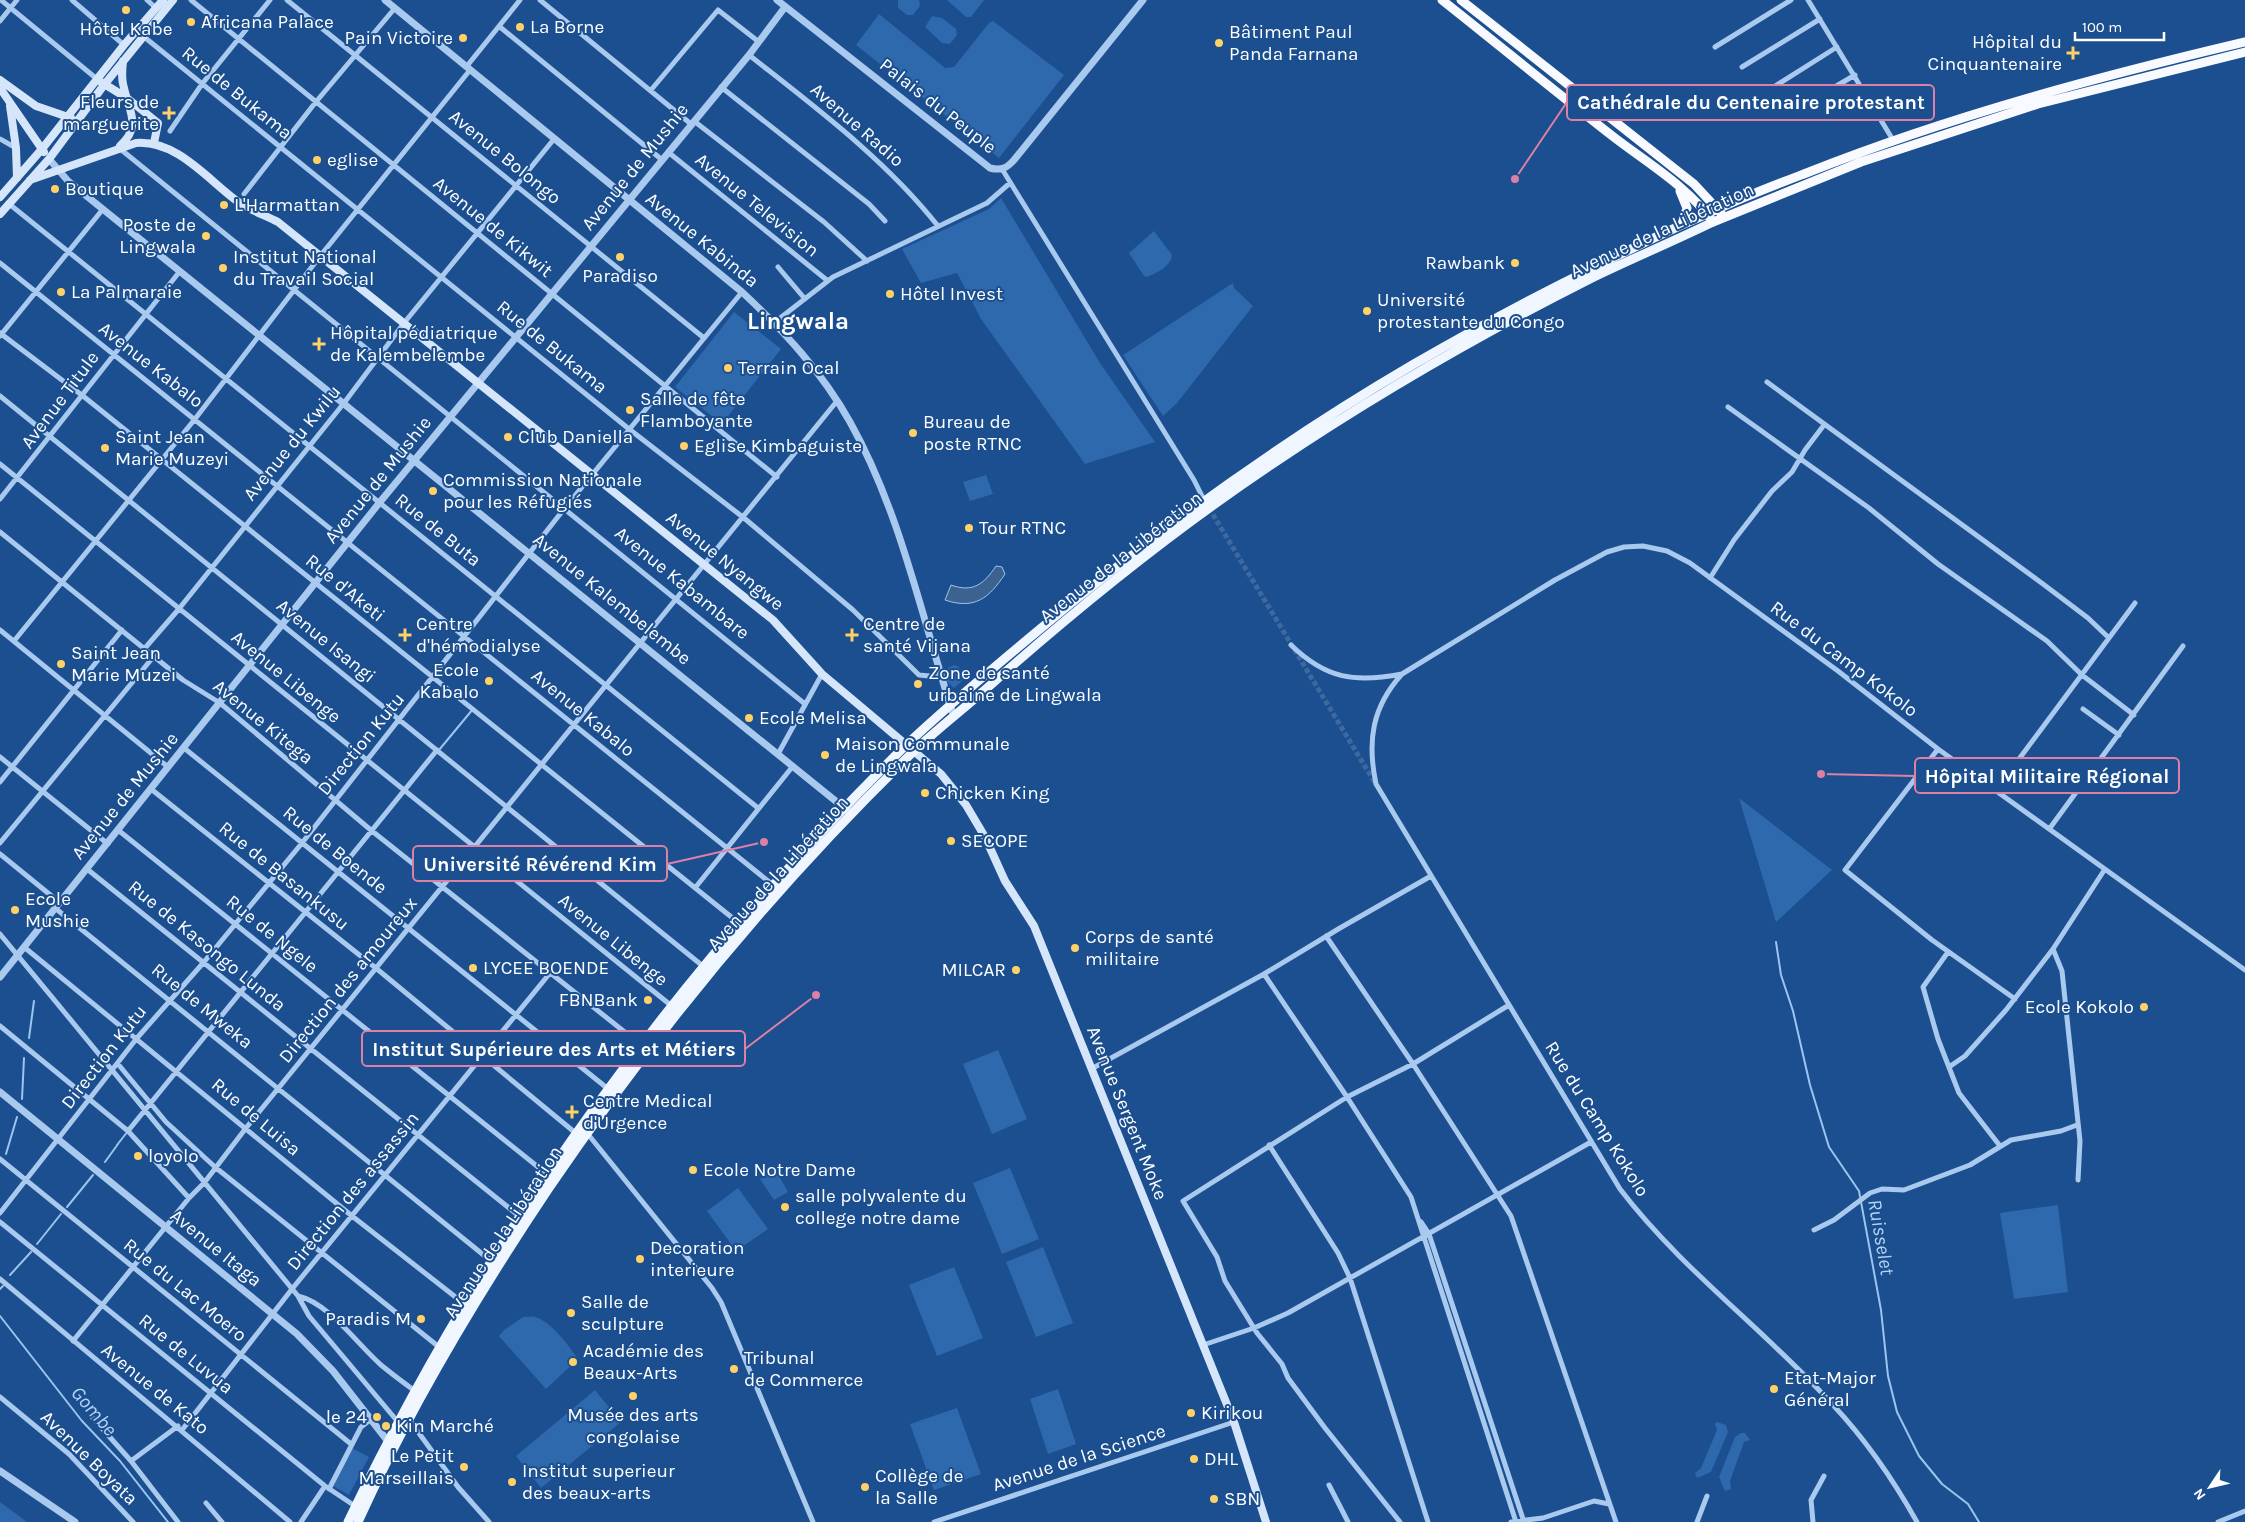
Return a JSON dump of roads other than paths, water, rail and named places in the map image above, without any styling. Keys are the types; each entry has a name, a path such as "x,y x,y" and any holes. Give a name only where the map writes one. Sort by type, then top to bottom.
{"highway":[{"path":"1442,0 1614,137 1677,184 1713,222"},
{"path":"1461,0 1711,197 1720,201 1735,202"},
{"name":"Avenue de la Libération","path":"1707,214 1893,140 2047,91 2245,42"},
{"name":"Avenue de la Libération","path":"1713,222 1861,162 2029,106 2245,52"},
{"path":"1677,184 1687,208 1682,224"},
{"path":"1694,184 1718,209 1723,218"}],"main road":[{"path":"0,214 49,159 143,36 163,0"},
{"path":"0,197 42,149 124,45 158,10 173,0"},
{"path":"119,148 127,140 131,131 132,113 121,74 123,60"},
{"path":"30,180 119,148 136,143 154,142 158,123 127,98 97,79"},
{"path":"0,80 36,106 78,121"},
{"name":"Avenue Kalembelembe","path":"0,88 9,104 49,159"},
{"path":"9,104 16,148 17,178"},
{"name":"Avenue Nyangwe","path":"154,142 179,155 246,207 278,222 321,255 782,628 822,674 911,748"},
{"name":"Avenue de la Libération","path":"348,1522 491,1261 519,1216 548,1175 675,1009 704,967 773,885 911,748 950,706 1108,572 1302,433 1445,346 1563,282 1682,224 1707,214"},
{"name":"Avenue de la Libération","path":"911,748 954,717 1072,613 1209,508 1277,461 1397,386 1511,320 1637,257 1713,222"},
{"name":"Avenue Sergent Moke","path":"911,748 940,774 966,805 985,837 1005,881 1028,913 1093,1068 1204,1345 1234,1422 1266,1522"},
{"name":"Avenue de la Libération","path":"358,1522 391,1445 398,1422 406,1417 415,1391 439,1347 581,1133 607,1088 641,1045 754,922 848,811"}],"street":[{"path":"0,0 97,79"},
{"path":"0,21 17,0"},
{"path":"72,0 124,45"},
{"path":"147,0 158,10"},
{"name":"Avenue de Kikwit","path":"191,0 315,103 777,477"},
{"path":"170,130 202,84 270,0"},
{"name":"Avenue Bolongo","path":"287,0 704,338"},
{"name":"Avenue Kabinda","path":"385,0 742,292 774,322 812,365 837,401 864,447 894,521 940,677 954,717"},
{"path":"14,641 160,459 195,419 321,255 433,117 520,0"},
{"path":"540,0 693,123 830,227 867,261"},
{"name":"Palais du Peuple","path":"777,0 990,168 1002,170 1014,160 1143,0"},
{"path":"1715,48 1791,0"},
{"path":"1808,0 1893,140"},
{"name":"Avenue de Mushie","path":"1,975 108,844 380,502 591,247 661,159 749,55 786,7"},
{"path":"244,194 315,103 395,8"},
{"path":"651,90 718,10 759,42"},
{"path":"1742,67 1820,19"},
{"path":"500,26 661,159"},
{"name":"Rue de Bukama","path":"143,36 629,429 744,518 853,610 919,675 940,677"},
{"path":"1772,88 1838,47"},
{"name":"Avenue Radio","path":"749,55 848,135 914,197 938,226"},
{"path":"1789,114 1854,75"},
{"path":"721,87 869,204 886,221"},
{"path":"0,139 16,148"},
{"name":"Avenue du Kwilu","path":"145,648 212,568 344,403 404,323 554,139"},
{"name":"Avenue Kabambare","path":"119,148 805,704"},
{"name":"Avenue Television","path":"668,152 828,281"},
{"name":"Avenue Kalembelembe","path":"49,159 68,181 848,811"},
{"path":"1002,170 1194,480 1206,503"},
{"path":"774,322 828,281 938,226 987,204 1010,183"},
{"name":"Rue de Buta","path":"8,203 758,808"},
{"path":"0,334 103,209"},
{"name":"Avenue Kabalo","path":"0,263 773,885"},
{"path":"778,267 805,299"},
{"name":"Avenue Titule","path":"0,499 51,437 180,271"},
{"name":"Direction Kutu","path":"0,1213 137,1038 169,999 204,962 302,843 564,509 742,292"},
{"name":"Rue d'Aketi","path":"0,334 83,396 244,528 740,924"},
{"path":"1767,382 2082,614 2109,638"},
{"name":"Avenue Isangi","path":"0,396 704,967"},
{"name":"Direction des amoureux","path":"73,1341 189,1198 204,1183 246,1128 377,969 640,642 744,518 837,401"},
{"path":"1728,407 1869,508 1938,564 2040,635 2082,675 2134,715"},
{"path":"1710,578 1734,540 1772,491 1792,472 1824,425"},
{"name":"Avenue Libenge","path":"0,464 178,610 675,1009"},
{"name":"Avenue Kitega","path":"0,532 183,680 220,703 442,888 641,1045"},
{"name":"Rue du Camp Kokolo","path":"1918,1522 1892,1480 1864,1441 1833,1405 1664,1242 1620,1189 1376,784 1372,765 1372,731 1376,714 1385,695 1402,674 1555,580 1615,549 1643,546 1667,550 1710,578 1838,671 1938,748 2245,970"},
{"path":"1996,790 2135,603"},
{"path":"0,630 168,767"},
{"path":"0,782 122,630"},
{"name":"Rue du Camp Kokolo","path":"1291,645 1308,660 1337,675 1368,680 1402,674"},
{"path":"2050,828 2183,646"},
{"path":"0,843 154,656"},
{"path":"778,754 822,674"},
{"path":"2083,709 2119,735"},
{"name":"Rue de Boende","path":"184,748 607,1088"},
{"path":"1938,748 1845,870 1948,952 2015,999"},
{"path":"128,1131 210,1033 272,953 437,750"},
{"path":"0,757 108,844"},
{"path":"695,888 793,766"},
{"name":"Rue de Basankusu","path":"151,789 377,969 482,1056 581,1133"},
{"name":"Rue de Ngele","path":"118,830 548,1175"},
{"name":"Rue de Mweka","path":"0,854 57,905 210,1033 491,1261"},
{"name":"Rue de Kasongo Lunda","path":"87,869 519,1216"},
{"path":"1949,1067 1966,1056 2015,999 2054,949 2105,869"},
{"path":"1093,1068 1264,974 1431,876"},
{"path":"0,934 298,1296 309,1316 398,1422"},
{"path":"1326,936 1413,1064 1498,1194 1514,1223 1616,1522"},
{"name":"Rue de Luisa","path":"24,947 352,1216 468,1306"},
{"path":"2054,949 2062,971 2080,1141 2078,1180"},
{"path":"1948,952 1923,987 1959,1093 2000,1146"},
{"name":"Direction des assassin","path":"131,1461 180,1428 212,1394 292,1289 550,974"},
{"path":"1264,974 1408,1192 1429,1234 1523,1520"},
{"path":"1400,1522 1325,1428 1288,1378 1282,1364 1254,1328 1225,1281 1217,1257 1183,1201 1347,1097 1413,1064 1509,1005"},
{"path":"0,1026 128,1131 189,1198"},
{"path":"118,1064 150,1104 177,1133 215,1167 439,1347"},
{"name":"Avenue Itaga","path":"0,1092 272,1314 318,1354 391,1445"},
{"path":"1814,1230 1834,1220 1870,1192 1882,1189 1904,1190 1970,1165 2000,1146 2024,1137 2061,1131 2077,1125"},
{"path":"581,1133 722,1302 813,1522"},
{"path":"1204,1345 1254,1328 1288,1312 1591,1142"},
{"path":"1269,1145 1338,1253 1350,1278 1428,1522"},
{"name":"Rue du Lac Moero","path":"0,1159 351,1444"},
{"path":"1420,1219 1423,1236 1514,1522 1543,1518 1594,1501 1610,1504"},
{"name":"Rue de Luvua","path":"0,1222 327,1487 356,1506"},
{"name":"Avenue de Kato","path":"0,1279 180,1428 282,1520 290,1522"},
{"path":"298,1296 313,1300 381,1364 415,1391"},
{"name":"Avenue Boyata","path":"0,1397 69,1454 133,1522"},
{"path":"92,1417 131,1461 178,1522"},
{"path":"406,1417 458,1487 489,1522"},
{"path":"301,1522 327,1487 361,1427 370,1420"},
{"name":"Avenue de la Science","path":"934,1522 1234,1422"},
{"path":"0,1471 75,1522"},
{"path":"1813,1522 1811,1500 1824,1476"},
{"path":"1328,1486 1348,1522"},
{"path":"1697,1522 1707,1496"},
{"path":"206,1503 222,1522"},
{"path":"2218,1522 2245,1511"}],"waterway":[{"path":"439,750 473,709"},
{"name":"Ruisselet","path":"1776,942 1781,975 1793,1011 1810,1085 1829,1147 1859,1191 1881,1310 1888,1376 1897,1412 1919,1456 1942,1484 1968,1504 1979,1522"},
{"path":"29,1038 34,1001"},
{"path":"22,1099 24,1058"},
{"path":"6,1154 17,1117"},
{"path":"117,1145 128,1131"},
{"path":"105,1162 118,1144"},
{"path":"67,1207 93,1175"},
{"path":"37,1244 61,1214"},
{"path":"10,1275 31,1252"},
{"path":"0,1289 3,1286"},
{"name":"Gombe","path":"0,1316 82,1421 120,1461 168,1522"}],"tunnel":[{"path":"1209,508 1375,783"}],"place":[{"name":"Hôtel Kabe","path":"126,10"},
{"name":"Africana Palace","path":"191,22"},
{"name":"La Borne","path":"520,27"},
{"name":"Pain Victoire","path":"463,38"},
{"name":"Bâtiment Paul Panda Farnana","path":"1219,43"},
{"name":"Hôpital du Cinquantenaire","path":"2073,53"},
{"name":"Fleurs de marguerite","path":"169,113"},
{"name":"eglise","path":"317,160"},
{"name":"Cathédrale du Centenaire protestant","path":"1515,179"},
{"name":"Boutique","path":"55,189"},
{"name":"L'Harmattan","path":"224,205"},
{"name":"Poste de Lingwala","path":"206,236"},
{"name":"Paradiso","path":"620,257"},
{"name":"Rawbank","path":"1515,263"},
{"name":"Institut National du Travail Social","path":"223,268"},
{"name":"La Palmaraie","path":"61,292"},
{"name":"Hôtel Invest","path":"890,294"},
{"name":"Université protestante du Congo","path":"1367,311"},
{"name":"Hôpital pédiatrique de Kalembelembe","path":"319,344"},
{"name":"Terrain Ocal","path":"728,368"},
{"name":"Salle de fête Flamboyante","path":"630,410"},
{"name":"Bureau de poste RTNC","path":"913,433"},
{"name":"Club Daniella","path":"508,437"},
{"name":"Eglise Kimbaguiste","path":"684,446"},
{"name":"Saint Jean Marie Muzeyi","path":"105,448"},
{"name":"Commission Nationale pour les Réfugiés","path":"433,491"},
{"name":"Tour RTNC","path":"969,528"},
{"name":"Centre d'hémodialyse","path":"405,635"},
{"name":"Centre de santé Vijana","path":"852,635"},
{"name":"Saint Jean Marie Muzei","path":"61,664"},
{"name":"Ecole Kabalo","path":"489,681"},
{"name":"Zone de santé urbaine de Lingwala","path":"918,684"},
{"name":"Ecole Melisa","path":"749,718"},
{"name":"Maison Communale de Lingwala","path":"825,755"},
{"name":"Hôpital Militaire Régional","path":"1821,774"},
{"name":"Chicken King","path":"925,793"},
{"name":"SECOPE","path":"951,841"},
{"name":"Université Révérend Kim","path":"764,842"},
{"name":"Ecole Mushie","path":"15,910"},
{"name":"Corps de santé militaire","path":"1075,948"},
{"name":"LYCEE BOENDE","path":"473,968"},
{"name":"MILCAR","path":"1016,970"},
{"name":"Institut Supérieure des Arts et Métiers","path":"816,995"},
{"name":"FBNBank","path":"648,1000"},
{"name":"Ecole Kokolo","path":"2144,1007"},
{"name":"Centre Medical d'Urgence","path":"572,1112"},
{"name":"loyolo","path":"138,1156"},
{"name":"Ecole Notre Dame","path":"693,1170"},
{"name":"salle polyvalente du college notre dame","path":"785,1207"},
{"name":"Decoration interieure","path":"640,1259"},
{"name":"Salle de sculpture","path":"571,1313"},
{"name":"Paradis M","path":"421,1319"},
{"name":"Académie des Beaux-Arts","path":"573,1362"},
{"name":"Tribunal de Commerce","path":"734,1369"},
{"name":"Etat-Major Général","path":"1774,1389"},
{"name":"Musée des arts congolaise","path":"633,1396"},
{"name":"Kirikou","path":"1191,1413"},
{"name":"le 24","path":"377,1417"},
{"name":"Kin Marché","path":"386,1426"},
{"name":"DHL","path":"1194,1459"},
{"name":"Le Petit Marseillais","path":"464,1467"},
{"name":"Institut superieur des beaux-arts","path":"512,1482"},
{"name":"Collège de la Salle","path":"865,1487"},
{"name":"SBN","path":"1214,1499"}],"district":[{"name":"Lingwala","path":"798,321"}]}
